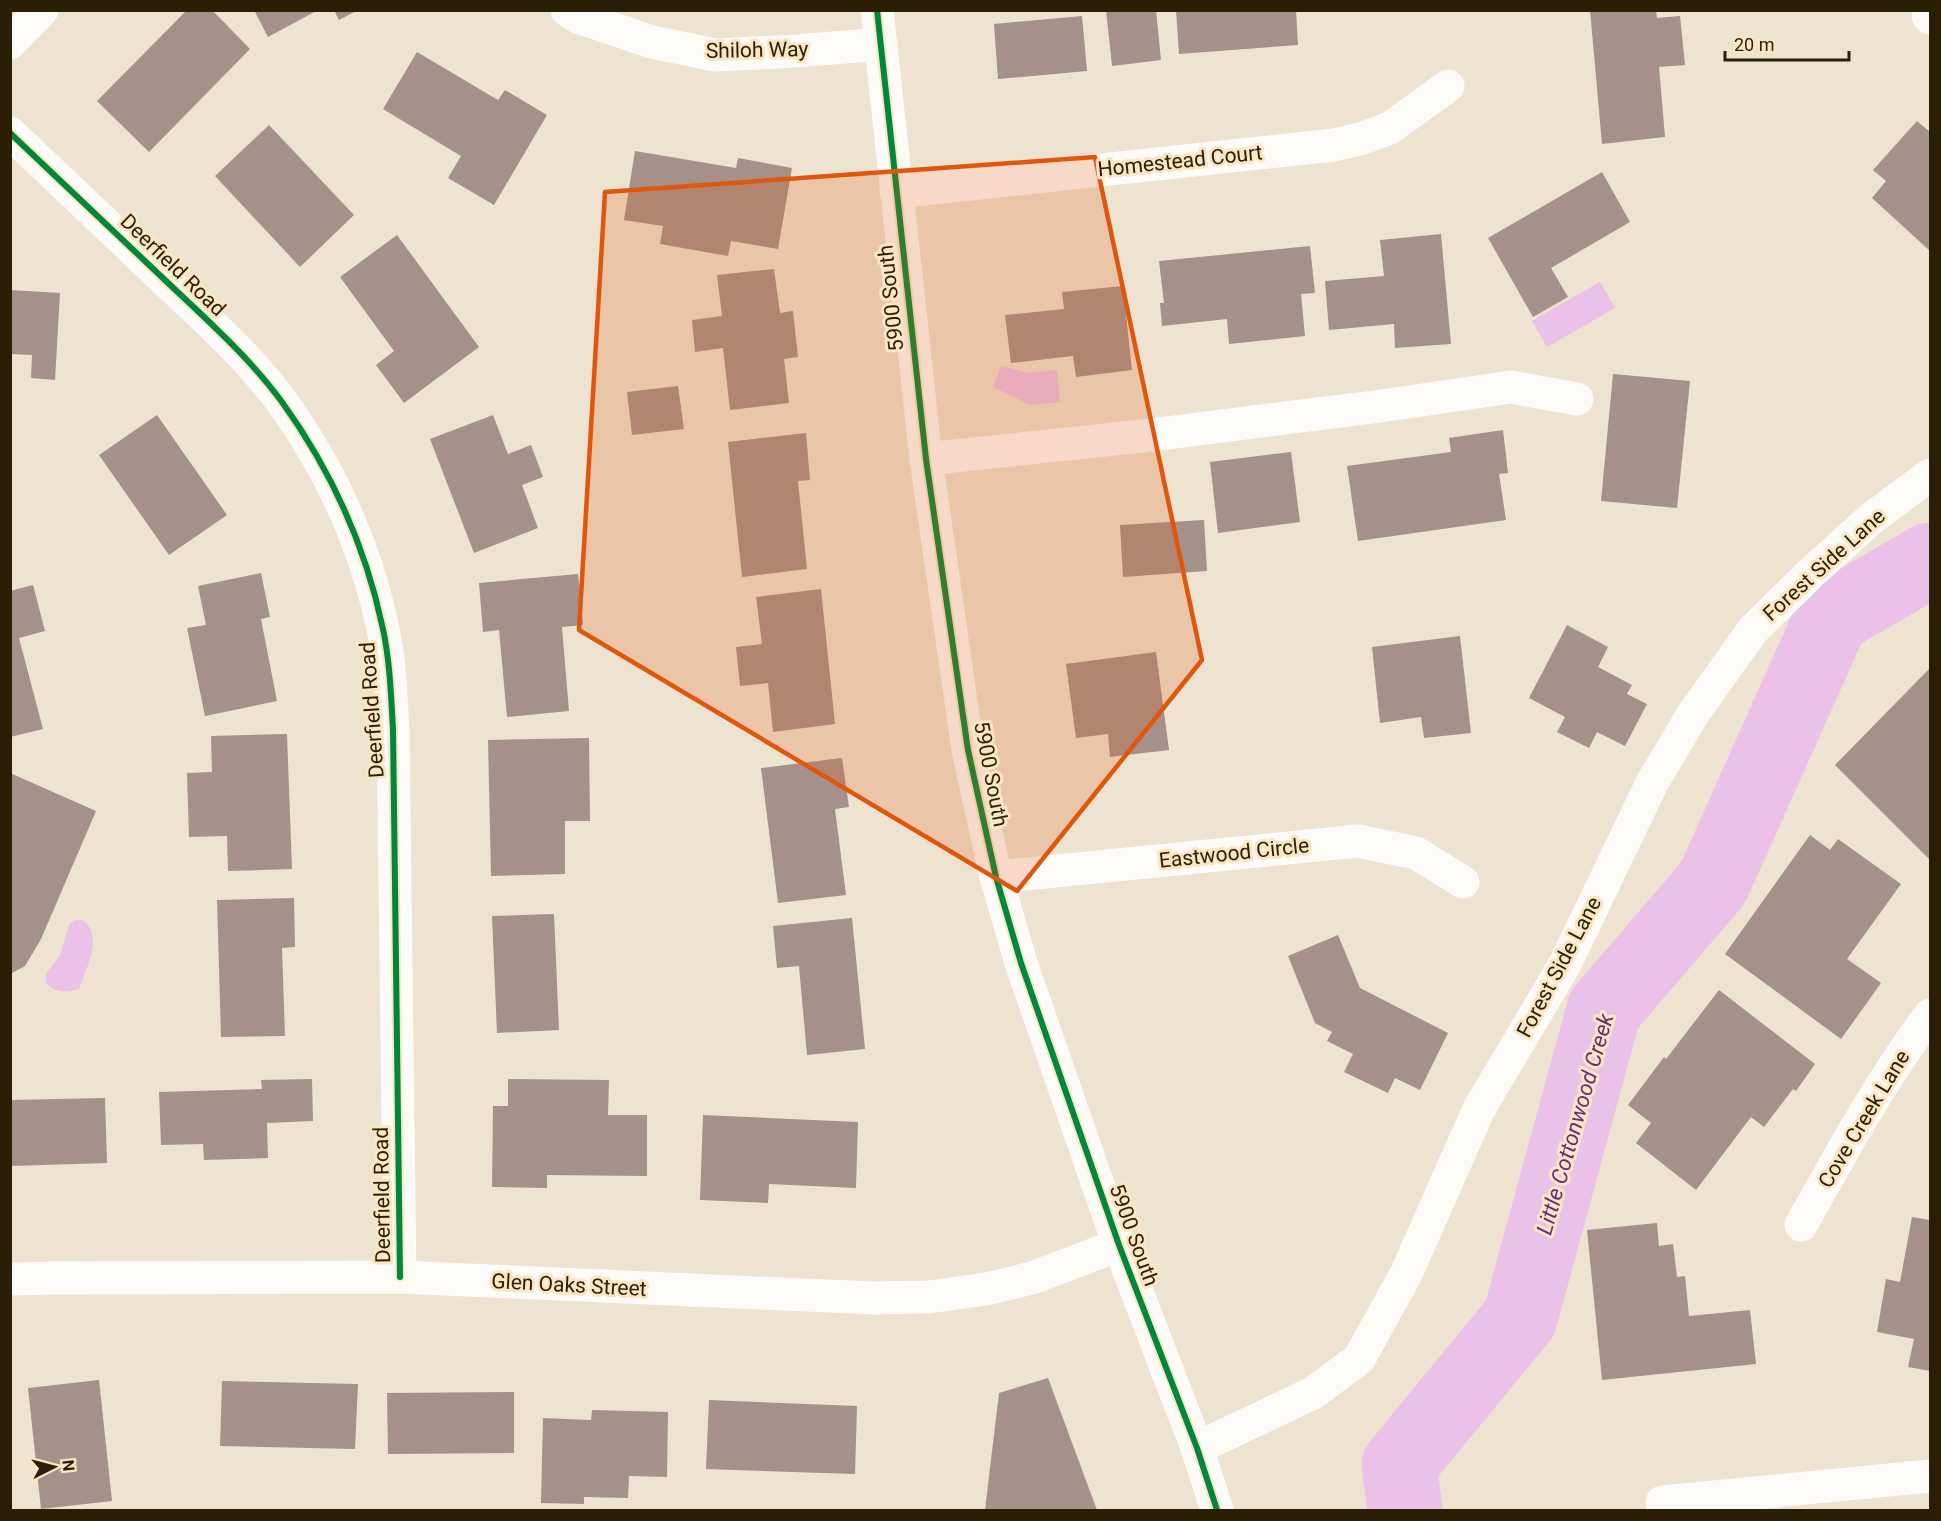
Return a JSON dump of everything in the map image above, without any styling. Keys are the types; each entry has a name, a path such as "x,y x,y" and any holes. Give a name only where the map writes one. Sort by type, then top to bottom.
{"street":[{"path":"10,43 42,10"},
{"name":"Shiloh Way","path":"567,10 578,17 652,42 716,55 881,44"},
{"name":"5900 South","path":"876,10 926,459 968,750 996,877 1021,963 1119,1245 1197,1448 1217,1510"},
{"name":"Homestead Court","path":"896,192 1334,145 1390,128 1448,86"},
{"name":"Deerfield Road","path":"10,134 210,322 248,362 281,401 308,440 354,532 383,630 390,679 393,729 400,1277"},
{"path":"926,459 1143,436 1510,387 1578,399"},
{"name":"Forest Side Lane","path":"1197,1448 1313,1393 1359,1359 1406,1274 1479,1109 1565,964 1652,783 1693,714 1753,630 1872,518 1930,475"},
{"name":"Eastwood Circle","path":"996,877 1358,841 1416,853 1463,882"},
{"name":"Cove Creek Lane","path":"1801,1226 1841,1154 1913,1038 1930,1015"},
{"name":"Glen Oaks Street","path":"10,1279 400,1277 862,1298 928,1298 986,1289 1032,1278 1119,1245"},
{"path":"1663,1510 1662,1502 1930,1476"}],"highlighted area":[{"path":"1095,157 1202,660 1017,891 579,630 605,192"}],"shaded area":[{"path":"1600,282 1615,308 1547,347 1532,321"},
{"path":"1001,366 1029,373 1057,370 1060,402 1030,405 993,387"},
{"path":"83,920 89,927 92,935 92,953 79,989 61,991 46,983 46,974 60,955 70,923"}],"building":[{"path":"187,10 212,10 250,49 149,152 97,101"},
{"path":"254,10 318,10 268,37"},
{"path":"334,10 358,10 339,20"},
{"path":"1106,10 1156,10 1161,60 1112,66"},
{"path":"1176,10 1296,10 1298,45 1179,54"},
{"path":"1590,10 1656,10 1657,18 1680,16 1685,65 1659,67 1665,137 1602,144"},
{"path":"1082,16 1087,71 998,79 994,24"},
{"path":"417,52 498,100 505,90 547,115 494,205 448,178 461,156 383,109"},
{"path":"1917,121 1930,132 1930,251 1872,198 1886,181 1873,170"},
{"path":"269,125 354,215 300,267 215,176"},
{"path":"635,151 736,168 738,158 792,168 778,249 731,241 728,256 660,244 663,226 624,220"},
{"path":"1602,172 1630,222 1551,268 1568,297 1533,317 1488,238"},
{"path":"1441,234 1451,344 1395,348 1394,324 1329,330 1325,281 1384,276 1380,240"},
{"path":"397,235 479,347 404,403 376,365 394,351 340,277"},
{"path":"1310,246 1315,293 1301,294 1305,336 1229,344 1227,319 1162,326 1160,303 1164,303 1159,261"},
{"path":"774,269 780,313 793,311 798,357 784,359 789,403 730,410 723,348 695,352 692,320 722,316 717,275"},
{"path":"1123,286 1132,370 1076,377 1073,356 1011,363 1005,315 1064,309 1062,292"},
{"path":"10,290 60,293 55,380 31,378 32,355 10,354"},
{"path":"1613,374 1690,381 1677,508 1601,501"},
{"path":"678,386 684,429 632,435 627,392"},
{"path":"157,415 227,515 169,555 99,455"},
{"path":"493,415 508,454 531,445 543,477 522,485 538,528 474,553 430,439"},
{"path":"1503,430 1508,473 1499,474 1506,520 1358,541 1347,466 1451,452 1449,438"},
{"path":"806,433 810,480 798,481 807,569 742,577 728,442"},
{"path":"1291,452 1300,522 1218,533 1210,462"},
{"path":"1204,520 1207,571 1123,577 1120,525"},
{"path":"261,573 270,617 261,619 277,701 205,716 187,628 206,625 198,586"},
{"path":"578,574 583,625 562,627 569,711 507,717 499,630 483,632 479,583"},
{"path":"33,585 45,631 19,638 43,729 10,737 10,591"},
{"path":"821,589 835,724 773,732 768,683 740,686 736,647 762,644 756,597"},
{"path":"1567,625 1608,647 1598,667 1632,685 1627,694 1647,704 1625,746 1597,732 1589,748 1557,732 1565,717 1529,698"},
{"path":"1460,636 1471,733 1424,738 1421,717 1380,723 1372,647"},
{"path":"1156,652 1169,750 1110,757 1108,734 1076,738 1066,664"},
{"path":"1930,668 1930,860 1835,765"},
{"path":"287,734 292,869 228,871 227,836 189,837 187,773 212,772 211,736"},
{"path":"589,738 590,821 565,821 565,874 491,876 488,740"},
{"path":"842,758 849,807 835,809 846,895 778,903 761,768"},
{"path":"10,773 96,811 41,939 25,966 10,974"},
{"path":"1810,835 1830,850 1838,839 1901,884 1847,959 1881,983 1841,1039 1725,954"},
{"path":"294,898 295,947 282,948 285,1036 221,1037 217,900"},
{"path":"554,914 559,1030 497,1033 492,916"},
{"path":"852,918 865,1049 807,1055 799,966 777,968 773,926"},
{"path":"1338,935 1360,988 1448,1033 1420,1090 1395,1078 1388,1093 1344,1072 1353,1054 1327,1041 1332,1032 1315,1023 1288,956"},
{"path":"1719,990 1815,1064 1796,1091 1793,1089 1764,1127 1751,1117 1696,1190 1636,1143 1651,1123 1628,1105"},
{"path":"312,1079 313,1121 267,1123 268,1158 204,1160 203,1144 161,1145 159,1092 262,1089 261,1080"},
{"path":"508,1079 609,1080 608,1115 647,1115 647,1176 547,1175 547,1188 492,1187 493,1106 508,1106"},
{"path":"105,1098 107,1163 10,1166 10,1100"},
{"path":"703,1115 858,1122 856,1188 769,1184 768,1203 700,1200"},
{"path":"1912,1217 1930,1220 1930,1371 1908,1367 1914,1339 1877,1332 1886,1279 1900,1282"},
{"path":"1657,1223 1659,1246 1673,1244 1677,1277 1685,1276 1689,1316 1750,1310 1756,1364 1602,1380 1587,1230"},
{"path":"1048,1378 1097,1510 985,1510 999,1393"},
{"path":"99,1380 112,1501 41,1509 28,1388"},
{"path":"222,1381 358,1384 355,1449 220,1446"},
{"path":"514,1392 514,1453 388,1454 387,1393"},
{"path":"709,1400 857,1406 855,1474 706,1469"},
{"path":"592,1410 668,1412 667,1477 629,1476 628,1498 584,1497 584,1504 541,1503 543,1418 591,1420"}],"waterway":[{"name":"Little Cottonwood Creek","path":"1405,1510 1399,1465 1520,1318 1604,1010 1713,883 1832,617 1930,560"}],"cycle path":[{"path":"877,10 926,459 968,750 996,877 1021,963 1119,1245 1197,1448 1217,1510"},
{"path":"10,133 212,324 269,385 300,428 331,482 367,569 385,641 393,729 400,1277"}]}
